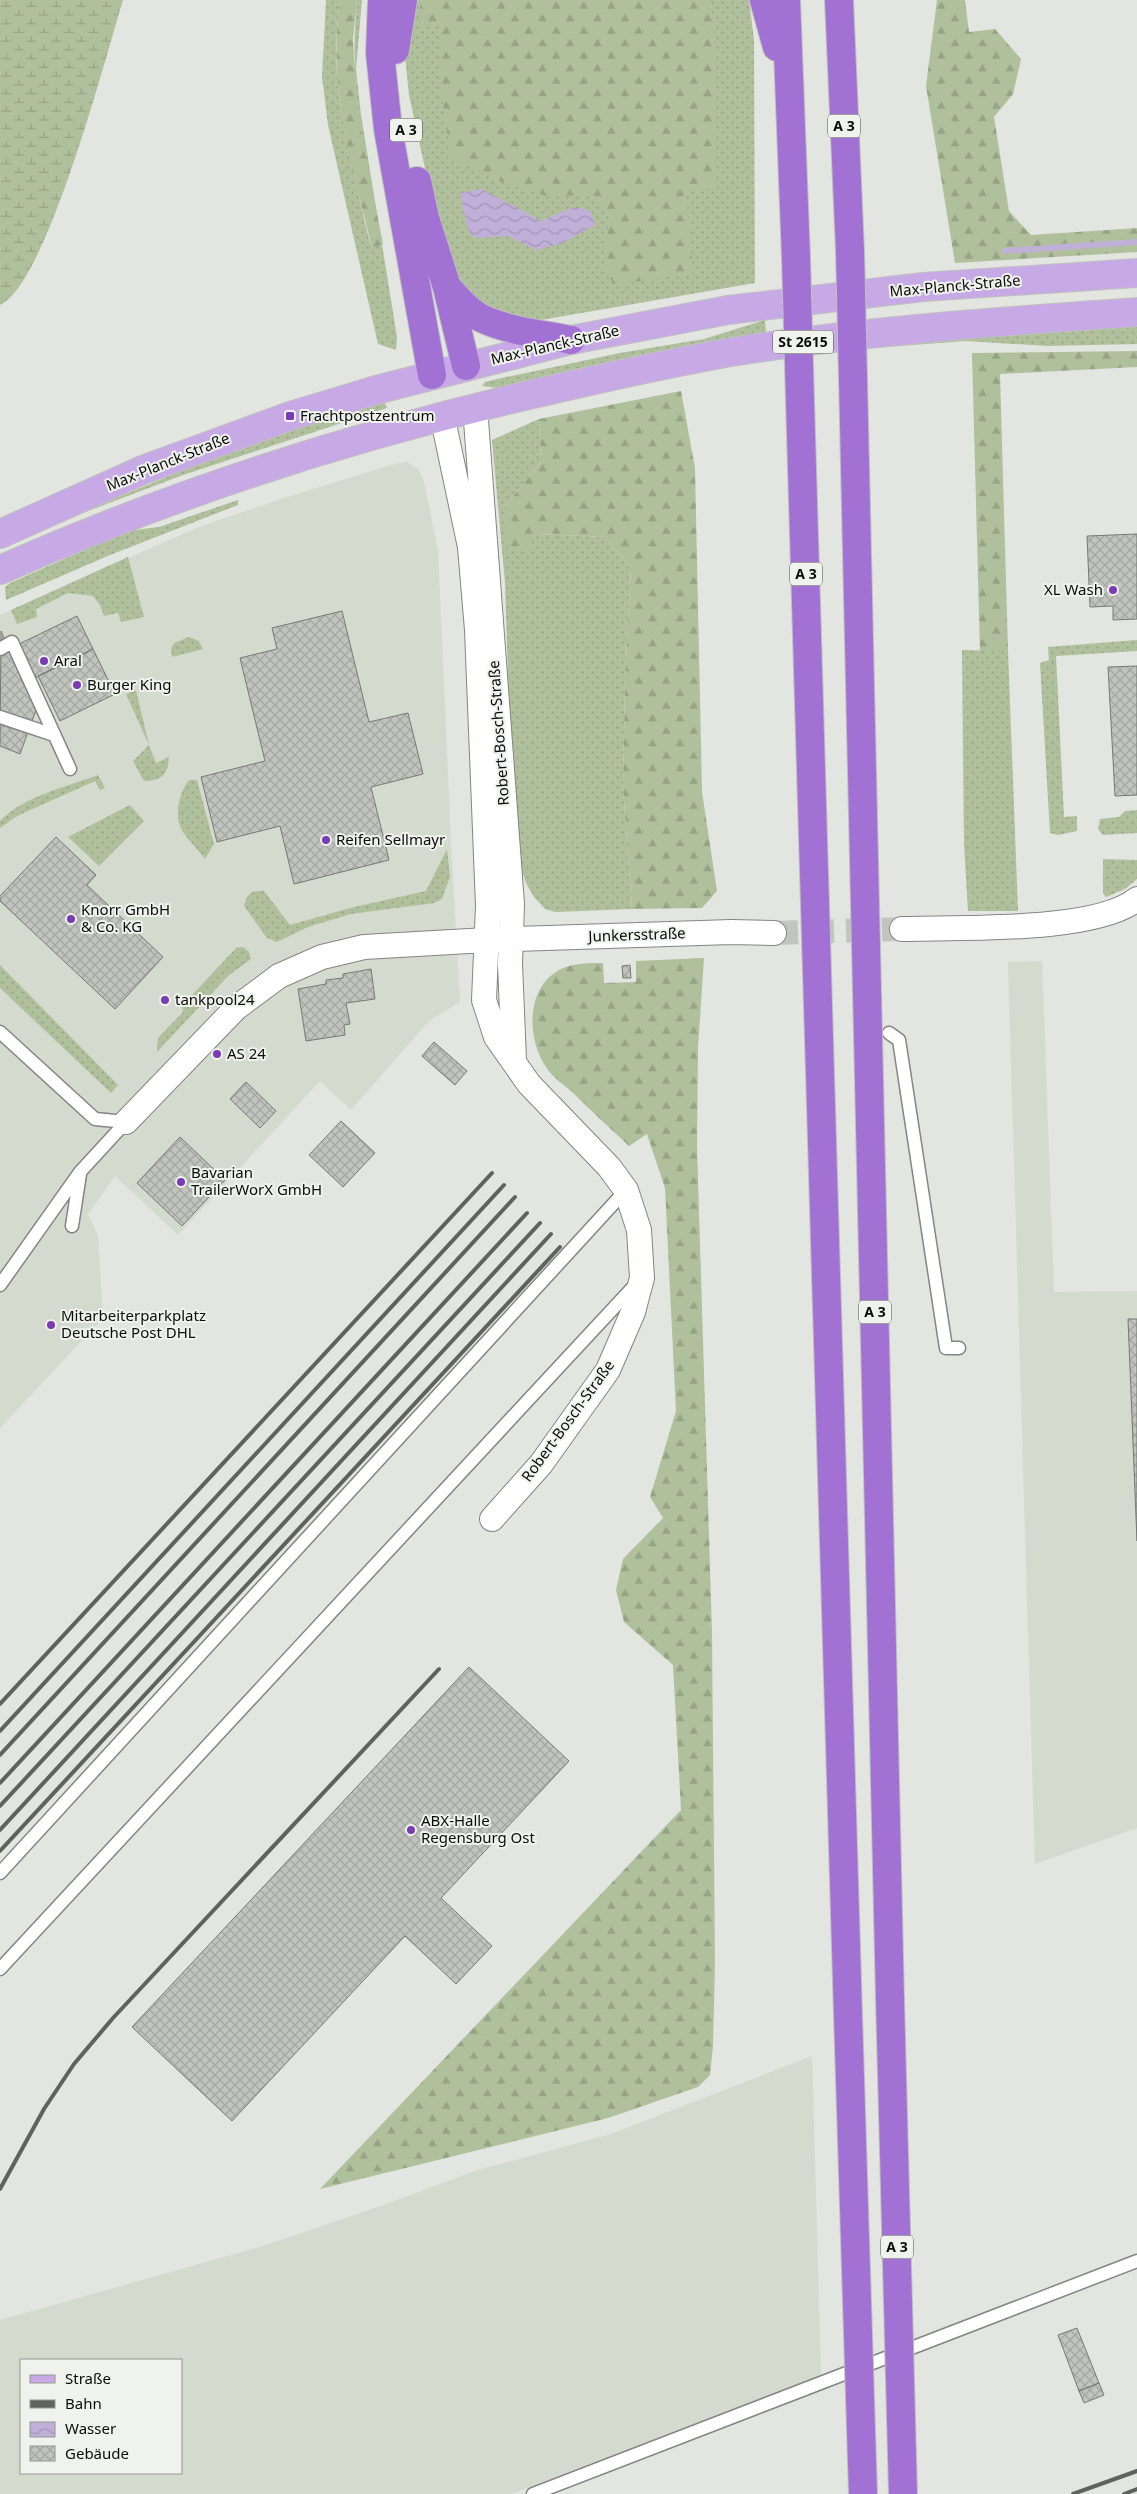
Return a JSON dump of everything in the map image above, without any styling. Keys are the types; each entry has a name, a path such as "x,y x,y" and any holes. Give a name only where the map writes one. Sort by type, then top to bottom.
{"highway":[{"path":"382,0 380,53 388,129 432,374"},
{"name":"A 3","path":"403,0 395,50 399,89 425,218 447,287 466,366"},
{"name":"A 3","path":"764,0 789,96"},
{"name":"A 3","path":"786,0 796,258 863,2494"},
{"name":"A 3","path":"839,0 850,252 890,2000 904,2494"},
{"name":"A 3","path":"447,287 464,306 481,318 501,325 571,340"}],"main road":[{"name":"Max-Planck-Straße","path":"0,534 145,468 290,416 432,374 571,340 728,310 923,287 1137,273"},
{"name":"St 2615","path":"442,415 621,374 761,348 951,324 1137,312"},
{"path":"466,366 475,407"},
{"path":"0,570 66,540 209,488 309,454 442,415 432,374"}],"street":[{"name":"Robert-Bosch-Straße","path":"475,407 488,562 504,817 512,904 499,940 484,1000 496,1036 529,1084 609,1167 626,1190 639,1230 642,1278 633,1312 608,1370 541,1464 492,1519"},
{"name":"Robert-Bosch-Straße","path":"442,415 470,547 476,621 488,906 499,940"},
{"path":"902,929 1069,922 1102,915 1137,899"},
{"name":"Junkersstraße","path":"499,940 731,932 774,933"},
{"path":"126,1122 236,1008 279,976 322,957 364,947 499,940"}],"lane":[{"path":"0,649 12,642 70,769"},
{"path":"0,717 54,735"},
{"path":"0,1032 95,1120 126,1122"},
{"path":"889,1033 898,1040 946,1348 959,1348"},
{"path":"0,1285 80,1172 126,1122"},
{"path":"72,1226 80,1172"},
{"path":"0,1873 626,1190"},
{"path":"0,1969 642,1278"},
{"path":"533,2494 1137,2261"}],"shaded area":[{"path":"407,462 418,469 424,481 438,552 460,1002 429,1021 351,1110 320,1081 178,1235 115,1176 88,1214 98,1236 103,1318 0,1428 0,615 199,527 284,498 398,463"},
{"path":"1042,961 1054,1292 1137,1291 1137,1828 1035,1864 1008,962"},
{"path":"812,2056 821,2375 511,2494 0,2494 0,2320 260,2247 381,2206 478,2170 611,2134"}],"green space":[{"path":"0,0 123,0 89,115 55,214 37,256 18,288 0,305"},
{"path":"326,0 340,0 336,48 339,92 346,135 372,248 356,93 355,31 357,0 362,0 356,69 361,115 397,337 396,350 378,344 328,125 322,77"},
{"path":"340,0 357,0 353,39 358,117 383,244 372,248 350,156 339,95 337,33"},
{"path":"410,0 749,0 754,40 755,283 541,320 525,321 487,311 455,276 435,214 409,95 404,46"},
{"path":"421,0 707,0 713,15 717,189 686,192 693,273 614,285 604,265 610,214 593,195 546,196 499,181 451,158 440,85 440,24 418,25"},
{"path":"937,0 965,0 969,32 995,29 1021,59 1013,94 994,117 1009,211 1031,235 1137,228 1137,252 955,263 926,86"},
{"path":"765,320 766,334 551,375 497,388 482,386 485,382 497,379 620,353 704,339"},
{"path":"1137,323 1137,344 1048,346 965,341 873,348 873,344"},
{"path":"1137,351 1137,367 1000,374 1008,651 980,651 972,353"},
{"path":"681,391 695,468 702,792 717,891 702,908 632,909 623,786 625,677 631,568 605,537 536,534 529,549 508,549 504,507 541,462 539,419"},
{"path":"383,399 387,408 183,475 59,522 219,455 310,420"},
{"path":"539,419 541,462 504,507 536,534 605,537 631,568 625,677 623,786 632,909 555,912 545,909 534,897 526,883 517,855 510,735 505,583 492,440"},
{"path":"238,500 238,505 110,555 6,600 5,587 10,583 109,539 134,530 159,527"},
{"path":"128,557 144,617 121,622 118,613 104,616 100,605 93,596 68,593 36,609 37,617 17,624 11,610"},
{"path":"189,637 199,641 203,649 172,657 171,648 174,643"},
{"path":"1137,640 1137,651 1056,656 1064,817 1077,816 1077,831 1058,835 1050,833 1040,663 1049,660 1048,647"},
{"path":"962,650 1008,651 1018,911 968,911 964,844"},
{"path":"136,690 149,745 126,694"},
{"path":"149,745 156,763 169,757 167,768 160,778 144,781 133,761"},
{"path":"98,775 105,788 100,790 95,781 17,816 0,828 0,821 21,805 46,793"},
{"path":"189,780 197,780 214,844 205,859 183,832 178,820 178,805 182,791"},
{"path":"130,805 144,821 99,866 68,837"},
{"path":"1137,810 1137,833 1103,835 1098,829 1100,819 1119,817 1125,811"},
{"path":"447,849 450,877 442,899 434,903 351,914 308,927 277,942 267,938 244,906 250,894 256,891 264,891 290,925 350,908 426,891"},
{"path":"1103,859 1137,860 1137,879 1125,889 1106,897 1103,893"},
{"path":"243,947 249,952 251,959 228,976 157,1052 158,1038 183,1012 182,1006 236,948"},
{"path":"704,958 698,1048 697,1146 712,1633 715,1962 713,2046 710,2075 698,2087 608,2118 320,2189 681,1810 673,1665 624,1622 616,1590 623,1559 663,1518 650,1497 676,1411 665,1188 647,1134 629,1146 548,1070 539,1055 535,1042 533,1013 541,987 549,977 566,967 603,963 604,983 636,982 636,961"},
{"path":"0,965 118,1085 111,1093 0,988"}],"water":[{"path":"482,189 541,221 574,207 591,211 595,225 563,243 536,250 508,236 475,238 468,230 460,193"}],"building":[{"name":"XL Wash","path":"1137,534 1137,619 1113,620 1113,606 1090,607 1087,536"},
{"path":"342,611 369,722 408,713 423,774 371,787 389,860 294,884 280,826 217,842 201,777 265,761 240,658 277,649 272,628"},
{"path":"77,616 93,649 35,678 19,644"},
{"path":"1,631 36,710 20,754 0,746"},
{"name":"Burger King","path":"93,649 115,694 60,721 38,676"},
{"path":"1137,666 1137,795 1115,796 1108,667"},
{"name":"Knorr GmbH & Co. KG","path":"56,837 96,875 87,885 163,957 115,1009 0,901 0,896"},
{"path":"630,965 631,978 623,978 622,966"},
{"path":"371,969 375,999 346,1003 350,1024 344,1025 345,1035 306,1041 298,989 326,984 326,980 343,978 343,974"},
{"path":"434,1042 467,1071 455,1085 422,1056"},
{"path":"246,1082 276,1111 260,1128 230,1099"},
{"path":"341,1121 375,1153 343,1187 309,1155"},
{"name":"Bavarian TrailerWorX GmbH","path":"180,1137 225,1180 182,1226 137,1183"},
{"path":"1128,1319 1137,1319 1137,1541"},
{"name":"ABX-Halle Regensburg Ost","path":"469,1667 569,1761 441,1898 492,1946 456,1984 405,1936 232,2121 132,2027"},
{"path":"1077,2328 1099,2383 1079,2391 1058,2335"},
{"path":"1099,2383 1104,2395 1084,2403 1079,2391"}],"waterway":[{"path":"1005,251 1137,242"}],"tunnel":[{"path":"774,933 902,929"}],"railway":[{"path":"0,1704 492,1173"},
{"path":"0,1731 504,1185"},
{"path":"0,1755 515,1197"},
{"path":"0,1783 527,1213"},
{"path":"0,1806 540,1223"},
{"path":"0,1830 551,1234"},
{"path":"0,1851 560,1247"},
{"path":"0,2189 44,2109 74,2064 113,2018 439,1669"},
{"path":"1073,2494 1137,2471"},
{"path":"1124,2494 1137,2489"}],"place":[{"name":"Frachtpostzentrum","path":"290,416"},
{"name":"XL Wash","path":"1113,590"},
{"name":"Aral","path":"44,661"},
{"name":"Burger King","path":"77,685"},
{"name":"Reifen Sellmayr","path":"326,840"},
{"name":"Knorr GmbH & Co. KG","path":"71,919"},
{"name":"tankpool24","path":"165,1000"},
{"name":"AS 24","path":"217,1054"},
{"name":"Bavarian TrailerWorX GmbH","path":"181,1182"},
{"name":"Mitarbeiterparkplatz Deutsche Post DHL","path":"51,1325"},
{"name":"ABX-Halle Regensburg Ost","path":"411,1830"}]}
